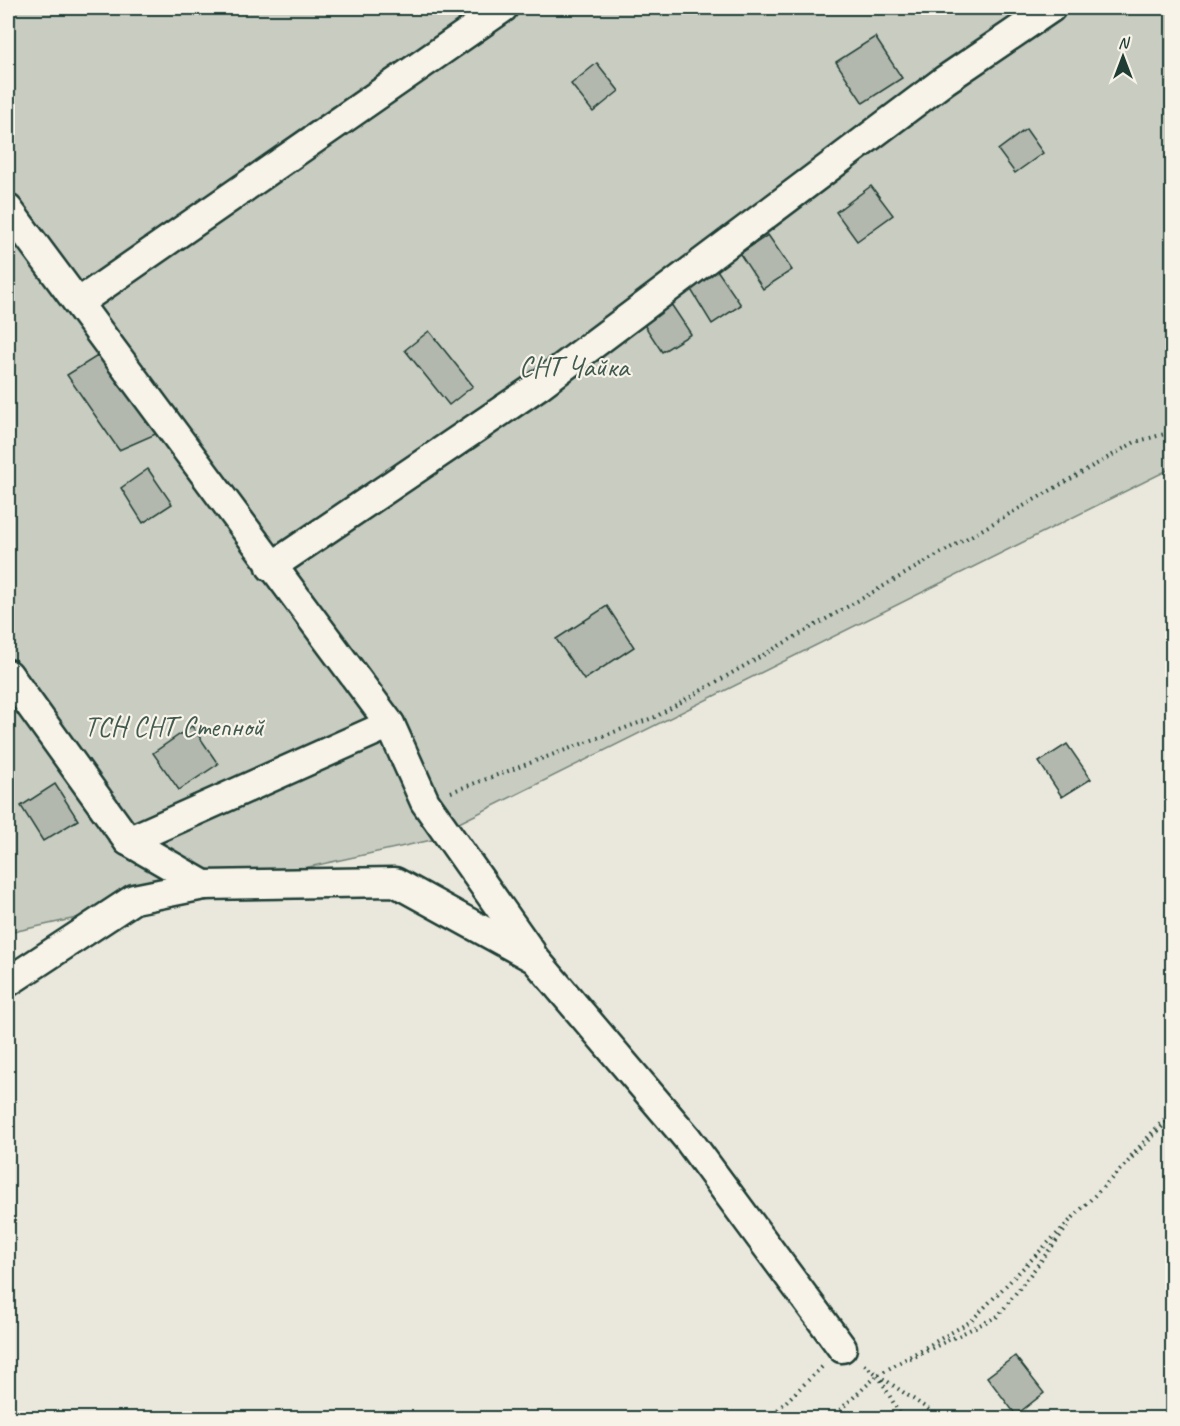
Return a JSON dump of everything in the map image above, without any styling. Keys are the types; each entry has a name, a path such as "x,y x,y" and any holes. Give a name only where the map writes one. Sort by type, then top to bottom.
{"street":[{"path":"78,303 503,8"},
{"path":"271,567 538,386 945,80 1051,8"},
{"path":"8,209 271,567 390,724 425,802 535,959 687,1138 842,1348"},
{"path":"8,674 128,841 204,885"},
{"path":"128,841 390,724"},
{"path":"8,982 134,899 204,885 395,882 535,959"}],"path":[{"path":"425,802 655,717 1135,442 1173,432"},
{"path":"878,1375 998,1316 1080,1211 1173,1111"},
{"path":"831,1419 878,1375 971,1321 1173,1117"},
{"path":"769,1419 842,1348 941,1419"},
{"path":"878,1375 902,1419"}],"green space":[{"name":"СНТ Чайка","path":"8,8 1172,8 1172,468 457,824 8,184"},
{"name":"ТСН СНТ Степной","path":"8,209 459,834 8,933"}],"building":[{"path":"875,37 902,78 863,103 836,62"},
{"path":"597,63 619,91 593,112 571,84"},
{"path":"1026,129 1043,153 1015,173 998,150"},
{"path":"871,186 893,215 857,241 836,212"},
{"path":"768,235 792,270 763,289 740,254"},
{"path":"717,270 741,305 712,324 690,288"},
{"path":"667,298 691,334 662,352 639,317"},
{"path":"429,331 473,386 449,405 405,350"},
{"path":"99,355 158,433 119,450 67,375"},
{"path":"148,469 172,504 143,523 121,488"},
{"path":"607,606 634,647 584,680 556,639"},
{"path":"192,726 218,764 179,790 153,753"},
{"path":"1067,744 1091,779 1062,797 1039,762"},
{"path":"55,784 78,820 43,841 21,806"},
{"path":"1015,1356 1044,1393 1016,1415 987,1377"}]}
